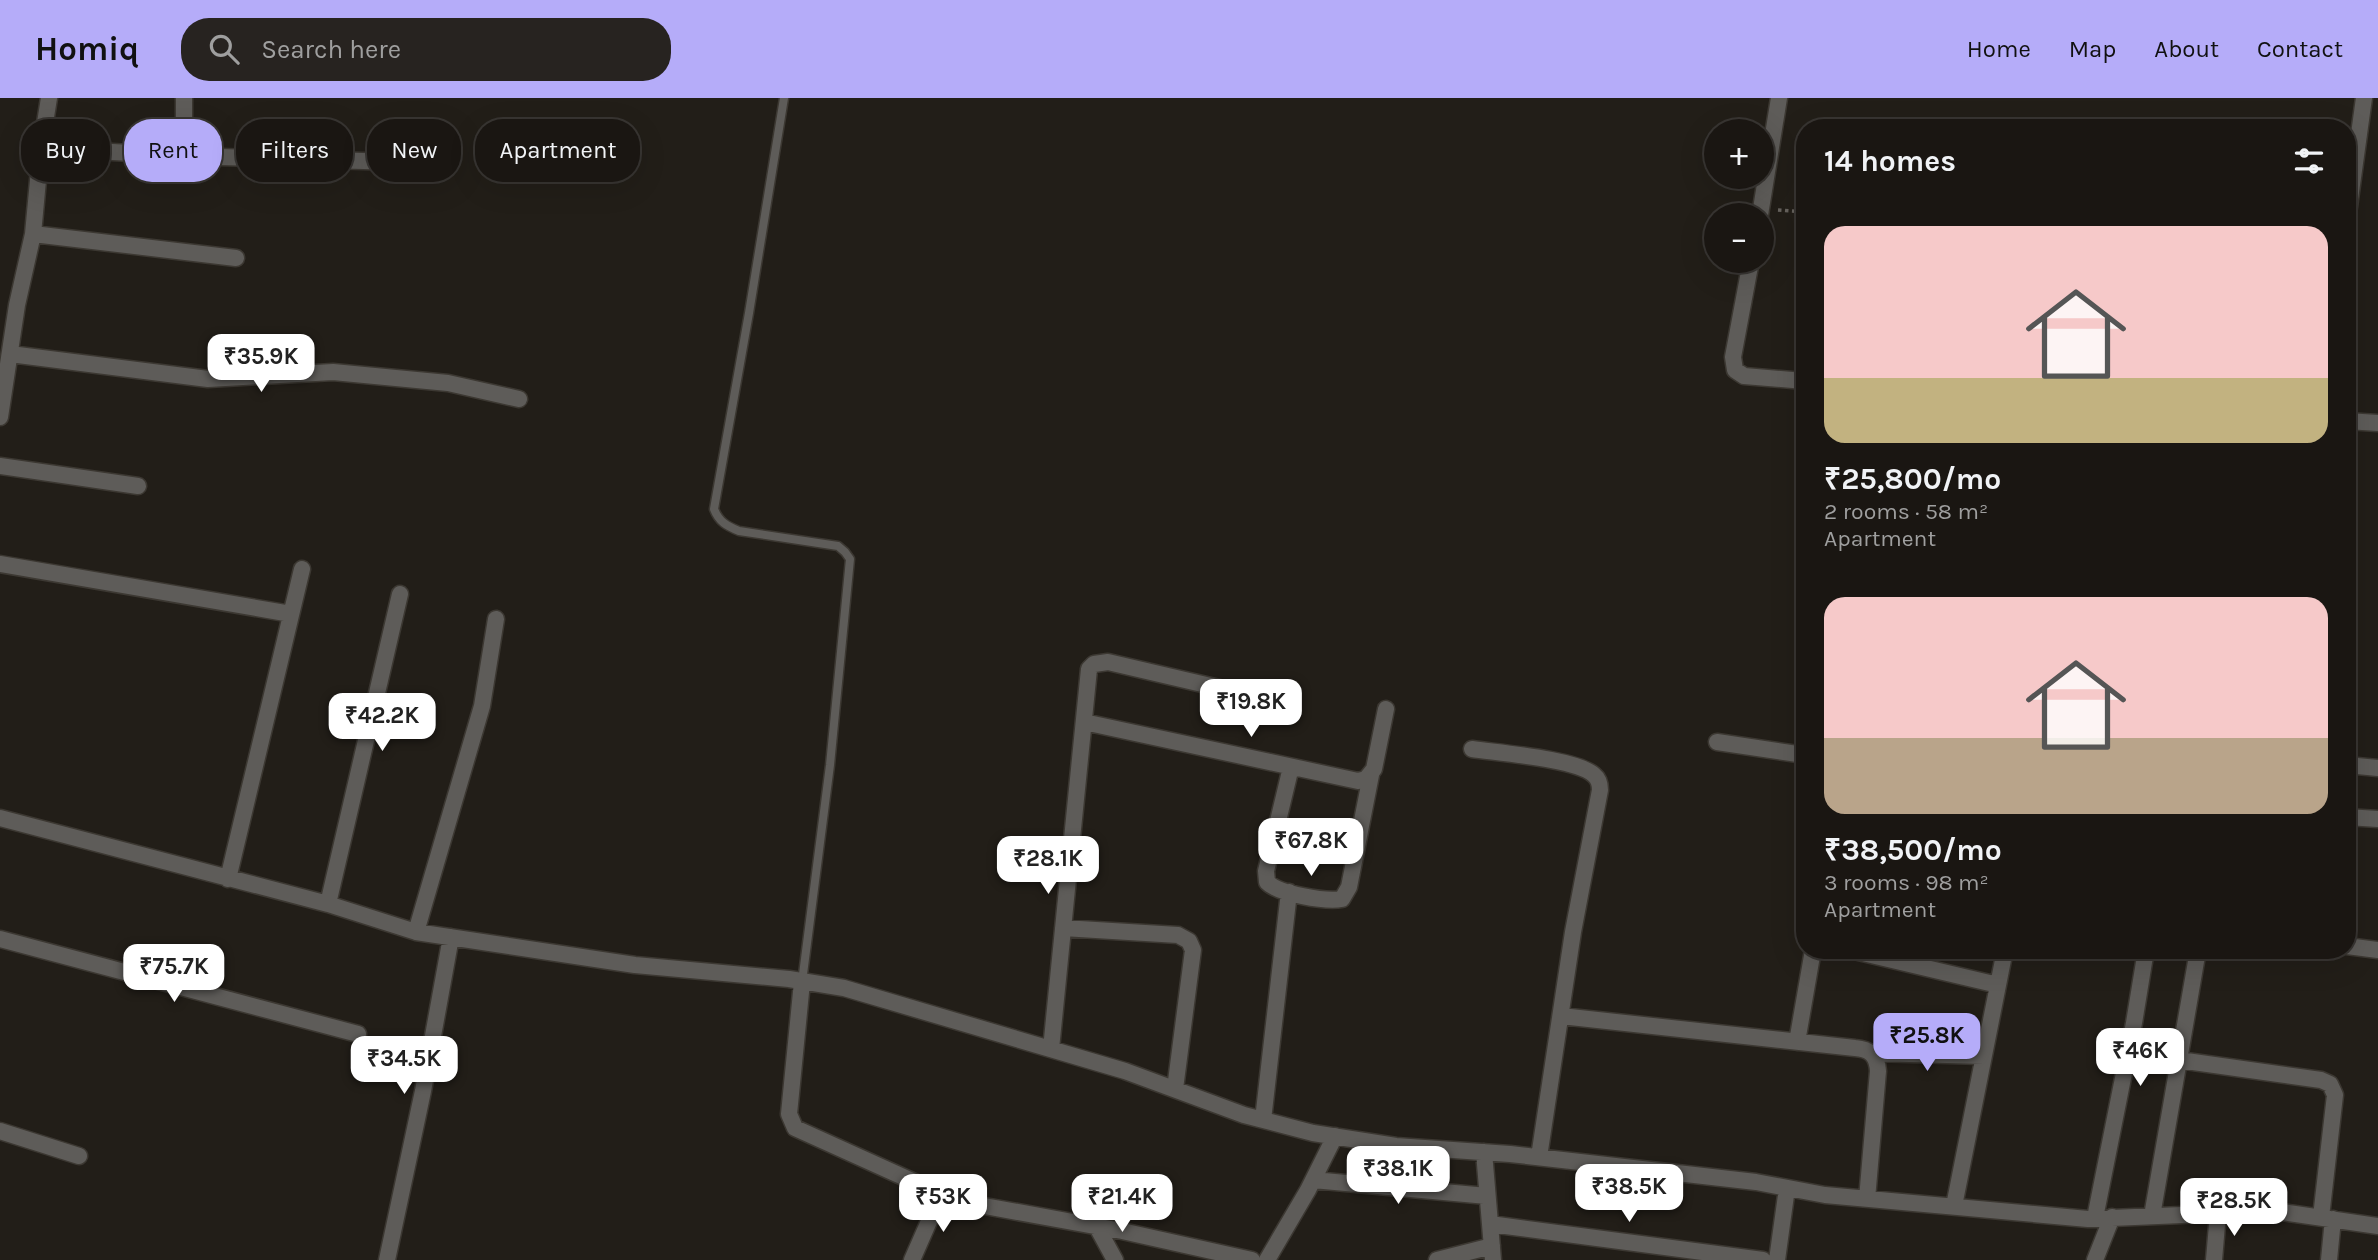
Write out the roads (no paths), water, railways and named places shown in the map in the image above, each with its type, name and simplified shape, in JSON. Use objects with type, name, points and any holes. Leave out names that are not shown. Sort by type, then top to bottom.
[{"type":"street","points":[[46,119],[49,98]]},
{"type":"street","points":[[184,98],[184,119]]},
{"type":"street","points":[[1761,203],[1779,98]]},
{"type":"street","points":[[2356,156],[2364,98]]},
{"type":"street","points":[[222,157],[367,161]]},
{"type":"street","points":[[0,417],[17,305],[33,234],[38,182]]},
{"type":"street","points":[[33,234],[236,258]]},
{"type":"street","points":[[1749,273],[1733,357],[1735,370],[1744,376],[1796,380]]},
{"type":"street","points":[[0,303],[17,305]]},
{"type":"street","points":[[10,354],[208,379],[333,372],[448,383],[519,399]]},
{"type":"street","points":[[2356,422],[2378,423]]},
{"type":"street","points":[[0,466],[138,486]]},
{"type":"street","points":[[0,564],[291,614]]},
{"type":"street","points":[[228,879],[302,569]]},
{"type":"street","points":[[328,904],[400,594]]},
{"type":"street","points":[[416,932],[482,706],[496,618]]},
{"type":"street","points":[[1051,1049],[1089,669],[1101,662],[1108,662],[1262,698]]},
{"type":"street","points":[[1291,766],[1265,876],[1271,887],[1335,900],[1342,899],[1346,893],[1386,709]]},
{"type":"street","points":[[1084,722],[1358,781],[1371,775]]},
{"type":"street","points":[[1717,742],[1796,754]]},
{"type":"street","points":[[1472,749],[1577,766],[1600,781],[1573,932],[1539,1157]]},
{"type":"street","points":[[2356,766],[2378,768]]},
{"type":"street","points":[[0,818],[328,904],[416,932],[635,965],[844,988],[1051,1049],[1264,1120],[1335,1136],[1396,1146],[1539,1157],[1756,1182],[1825,1195],[1867,1199],[2104,1218],[2275,1211],[2378,1226]]},
{"type":"street","points":[[2356,818],[2378,819]]},
{"type":"street","points":[[1264,1120],[1289,892]]},
{"type":"street","points":[[1063,928],[1178,935],[1189,941],[1193,950],[1175,1089]]},
{"type":"street","points":[[387,1260],[423,1091],[451,937]]},
{"type":"street","points":[[0,939],[358,1034]]},
{"type":"street","points":[[2356,947],[2378,950]]},
{"type":"street","points":[[1797,1042],[1811,959]]},
{"type":"street","points":[[1888,959],[1998,985]]},
{"type":"street","points":[[1954,1206],[2003,959]]},
{"type":"street","points":[[2095,1260],[2145,959]]},
{"type":"street","points":[[2152,1216],[2197,959]]},
{"type":"street","points":[[802,982],[789,1114],[795,1128],[941,1194],[979,1205],[1252,1260]]},
{"type":"street","points":[[1561,1016],[1861,1048],[1872,1053],[1984,1056]]},
{"type":"street","points":[[1867,1199],[1878,1071],[1877,1060],[1872,1053]]},
{"type":"street","points":[[2179,1060],[2330,1083],[2334,1095],[2327,1218],[2329,1260]]},
{"type":"street","points":[[0,1131],[79,1156]]},
{"type":"street","points":[[1266,1260],[1313,1180],[1335,1136]]},
{"type":"street","points":[[1437,1260],[1493,1253],[1484,1153]]},
{"type":"street","points":[[1313,1180],[1487,1196]]},
{"type":"street","points":[[1777,1260],[1787,1188]]},
{"type":"street","points":[[912,1260],[941,1194]]},
{"type":"street","points":[[2214,1260],[2218,1213]]},
{"type":"street","points":[[1490,1224],[1763,1260]]},
{"type":"street","points":[[1097,1227],[1115,1260]]},
{"type":"lane","points":[[784,98],[714,509],[717,518],[739,531],[838,546],[850,559],[830,765],[802,982]]}]
